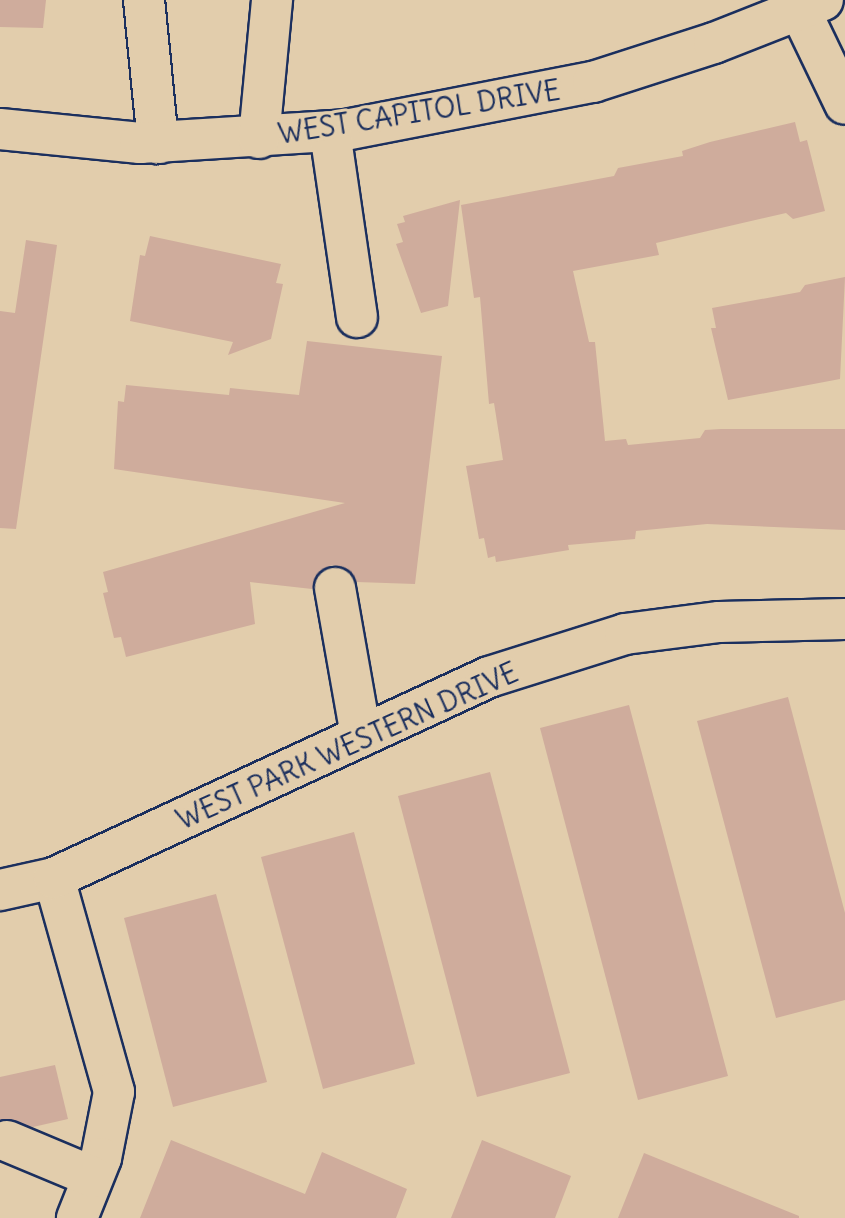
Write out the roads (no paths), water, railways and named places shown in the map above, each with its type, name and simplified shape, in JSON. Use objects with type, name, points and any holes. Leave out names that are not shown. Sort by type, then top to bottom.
[{"type":"street","points":[[259,138],[272,0]]},
{"type":"street","points":[[147,2],[158,143]]},
{"type":"street","points":[[806,3],[845,104]]},
{"type":"street","name":"WEST CAPITOL DRIVE","points":[[0,129],[158,143],[330,132],[593,82],[806,3]]},
{"type":"street","points":[[330,132],[357,317]]},
{"type":"street","points":[[335,588],[361,736]]},
{"type":"street","name":"WEST PARK WESTERN DRIVE","points":[[0,890],[54,878],[489,677],[625,634],[719,622],[845,619]]},
{"type":"street","points":[[54,878],[114,1092],[93,1177],[77,1218]]},
{"type":"street","points":[[7,1141],[93,1177]]}]
